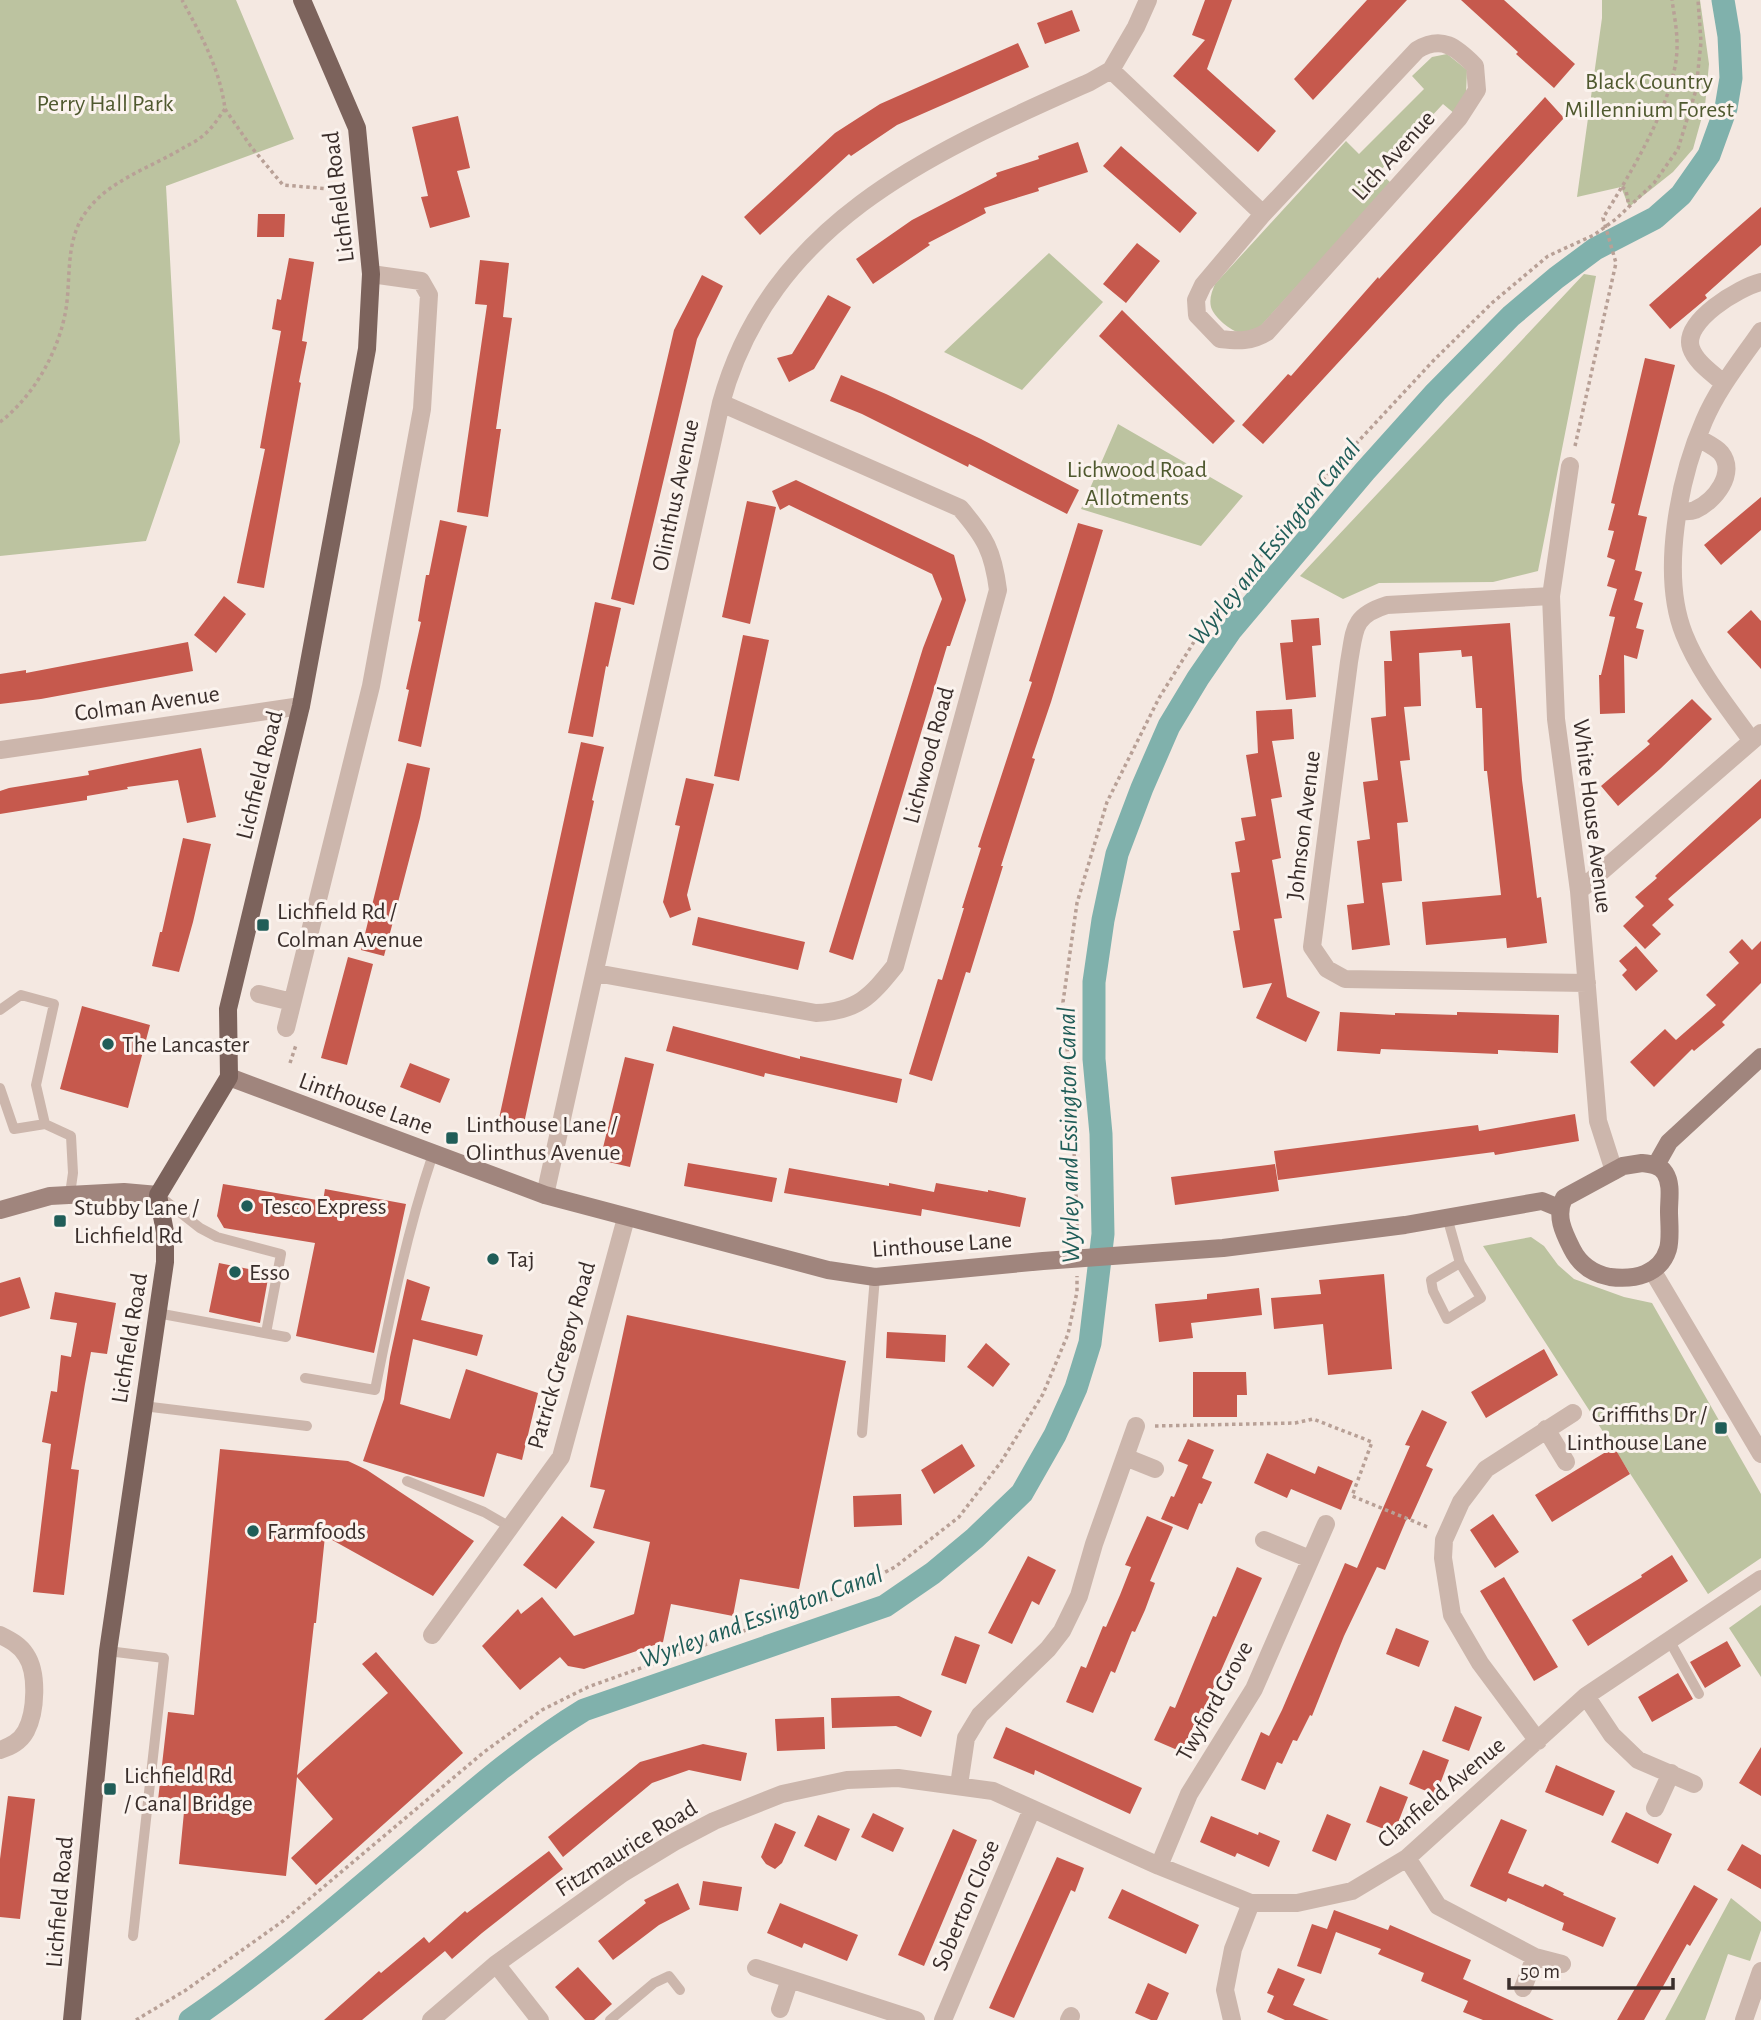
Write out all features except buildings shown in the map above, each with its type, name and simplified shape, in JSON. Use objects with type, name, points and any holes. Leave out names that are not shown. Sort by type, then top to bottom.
[{"type":"main road","name":"Lichfield Road","points":[[229,1077],[228,1009],[301,706],[367,349],[371,274],[357,128],[302,0]]},
{"type":"main road","points":[[159,1195],[229,1077]]},
{"type":"main road","name":"Lichfield Road","points":[[72,2020],[108,1651],[165,1262],[165,1232],[159,1195]]},
{"type":"street","points":[[1148,0],[1111,70],[1263,214]]},
{"type":"street","name":"Lich Avenue","points":[[1443,42],[1465,55],[1475,66],[1477,90],[1459,118],[1267,332],[1256,339],[1220,339],[1197,315],[1196,300],[1203,285],[1263,214],[1417,50],[1430,43],[1443,42]]},
{"type":"street","name":"Olinthus Avenue","points":[[545,1195],[596,974],[720,403],[729,373],[746,336],[786,274],[822,235],[870,195],[942,150],[1111,70]]},
{"type":"street","name":"Lichfield Road","points":[[286,1028],[371,686],[422,409],[429,295],[421,281],[371,274]]},
{"type":"street","points":[[1724,384],[1700,362],[1690,348],[1691,335],[1703,319],[1737,289],[1761,282]]},
{"type":"street","points":[[1579,891],[1757,737],[1700,670],[1682,631],[1675,599],[1672,563],[1689,463],[1704,421],[1724,384],[1761,331]]},
{"type":"street","name":"Lichwood Road","points":[[596,974],[816,1013],[839,1012],[858,1003],[877,988],[895,965],[998,590],[994,562],[982,533],[960,508],[720,403]]},
{"type":"street","points":[[1679,511],[1693,511],[1713,496],[1725,480],[1727,465],[1720,452],[1698,438]]},
{"type":"street","name":"White House Avenue","points":[[1570,466],[1551,596],[1556,719],[1579,891],[1598,1121],[1614,1171]]},
{"type":"street","name":"Johnson Avenue","points":[[1551,596],[1387,605],[1368,611],[1356,624],[1312,947],[1327,970],[1345,979],[1587,983]]},
{"type":"street","name":"Colman Avenue","points":[[0,750],[301,706]]},
{"type":"street","points":[[259,994],[292,1002]]},
{"type":"street","points":[[1656,1165],[1669,1142],[1761,1057]]},
{"type":"street","name":"Linthouse Lane","points":[[229,1077],[545,1195],[828,1270],[876,1277],[1136,1253],[1223,1248],[1405,1226],[1542,1202],[1559,1208]]},
{"type":"street","points":[[1642,1163],[1656,1165],[1665,1172],[1669,1182],[1668,1248],[1652,1270],[1633,1279],[1603,1276],[1587,1269],[1564,1233],[1559,1208],[1564,1199],[1614,1171],[1623,1166],[1642,1163]]},
{"type":"street","points":[[0,1210],[50,1196],[124,1192],[159,1195]]},
{"type":"street","name":"Patrick Gregory Road","points":[[432,1635],[561,1457],[626,1218]]},
{"type":"street","points":[[1652,1270],[1761,1454]]},
{"type":"street","points":[[1538,1741],[1480,1663],[1452,1615],[1443,1558],[1445,1535],[1461,1502],[1486,1469],[1573,1413]]},
{"type":"street","points":[[959,1785],[967,1738],[980,1715],[1048,1649],[1062,1631],[1079,1596],[1094,1544],[1136,1426]]},
{"type":"street","points":[[1546,1429],[1566,1462]]},
{"type":"street","points":[[1125,1457],[1155,1469]]},
{"type":"street","name":"Twyford Grove","points":[[1159,1866],[1189,1794],[1254,1689],[1326,1524]]},
{"type":"street","points":[[1264,1540],[1310,1559]]},
{"type":"street","name":"Clanfield Avenue","points":[[959,1785],[993,1791],[1159,1866],[1251,1903],[1297,1903],[1352,1891],[1406,1858],[1586,1696],[1761,1579]]},
{"type":"street","points":[[0,1635],[14,1642],[27,1656],[33,1673],[33,1699],[26,1731],[15,1744],[0,1750]]},
{"type":"street","points":[[1586,1696],[1612,1735],[1638,1759],[1694,1784]]},
{"type":"street","points":[[1655,1808],[1671,1773]]},
{"type":"street","name":"Fitzmaurice Road","points":[[431,2020],[496,1964],[623,1873],[714,1821],[771,1798],[847,1780],[898,1778],[959,1785]]},
{"type":"street","name":"Soberton Close","points":[[943,2020],[1032,1809]]},
{"type":"street","points":[[1406,1858],[1438,1906],[1535,1957],[1562,1964]]},
{"type":"street","points":[[1232,2020],[1224,1990],[1233,1949],[1251,1903]]},
{"type":"street","points":[[1524,1988],[1535,1957]]},
{"type":"street","points":[[496,1964],[541,2020]]},
{"type":"street","points":[[756,1968],[916,2020]]},
{"type":"street","points":[[1744,2020],[1761,1971]]},
{"type":"street","points":[[780,2009],[790,1979]]},
{"type":"lane","points":[[0,1010],[20,995],[54,1004],[36,1085],[45,1124]]},
{"type":"lane","points":[[0,1088],[14,1129],[45,1124],[71,1136],[70,1195]]},
{"type":"lane","points":[[305,1378],[375,1390],[402,1259],[433,1154]]},
{"type":"lane","points":[[159,1195],[200,1228],[217,1237],[281,1254],[266,1333]]},
{"type":"lane","points":[[1447,1217],[1460,1263],[1481,1298],[1447,1320],[1433,1291],[1431,1280],[1460,1263]]},
{"type":"lane","points":[[862,1433],[876,1277]]},
{"type":"lane","points":[[157,1313],[286,1337]]},
{"type":"lane","points":[[143,1406],[306,1426]]},
{"type":"lane","points":[[407,1481],[484,1512],[510,1527]]},
{"type":"lane","points":[[1669,1640],[1699,1694]]},
{"type":"lane","points":[[108,1651],[164,1658],[134,1936]]},
{"type":"lane","points":[[610,2020],[654,1983],[669,1976],[680,1990]]},
{"type":"path","points":[[182,0],[208,48],[222,87],[225,109],[252,149],[283,185],[351,190]]},
{"type":"path","points":[[1570,466],[1616,263],[1603,218],[1649,137],[1672,82],[1678,46],[1672,0]]},
{"type":"path","points":[[1078,1252],[1073,1105],[1063,1002],[1077,903],[1107,802],[1159,698],[1202,629],[1326,476],[1434,360],[1493,302],[1548,256],[1594,235],[1654,183],[1678,149],[1696,90],[1701,43],[1698,0]]},
{"type":"path","points":[[0,422],[28,394],[46,366],[60,335],[66,310],[71,251],[76,229],[86,212],[101,196],[135,172],[170,156],[205,135],[225,109]]},
{"type":"path","points":[[1622,187],[1626,190],[1629,207]]},
{"type":"path","points":[[136,2020],[186,1990],[283,1921],[484,1752],[542,1710],[589,1687],[835,1598],[895,1567],[959,1517],[1001,1462],[1043,1394],[1068,1334],[1077,1292],[1077,1266]]},
{"type":"path","points":[[1136,1426],[1295,1423],[1313,1419],[1372,1442],[1352,1496],[1445,1535]]},
{"type":"green space","name":"Perry Hall Park","points":[[0,0],[236,0],[294,139],[166,186],[180,442],[146,541],[0,556]]},
{"type":"green space","name":"Black Country Millennium Forest","points":[[1602,0],[1700,0],[1709,64],[1705,106],[1693,149],[1673,172],[1629,207],[1621,187],[1577,197],[1602,18]]},
{"type":"green space","points":[[1447,54],[1467,70],[1466,94],[1455,114],[1443,104],[1379,172],[1391,183],[1258,329],[1241,333],[1223,323],[1211,307],[1215,284],[1346,141],[1359,154],[1424,89],[1412,76],[1432,57]]},
{"type":"green space","points":[[1049,253],[1103,302],[1022,390],[944,352]]},
{"type":"green space","points":[[1584,274],[1596,276],[1538,571],[1493,582],[1379,583],[1343,599],[1300,576]]},
{"type":"green space","name":"Lichwood Road Allotments","points":[[1118,424],[1243,496],[1201,546],[1081,509]]},
{"type":"green space","points":[[1531,1237],[1544,1246],[1558,1265],[1574,1279],[1624,1297],[1652,1303],[1761,1494],[1761,1558],[1708,1594],[1483,1246]]},
{"type":"green space","points":[[1761,1605],[1761,1677],[1729,1628]]},
{"type":"green space","points":[[1731,1898],[1761,1922],[1761,1930],[1750,1961],[1728,1954],[1705,2020],[1665,2020]]},
{"type":"waterway","name":"Wyrley and Essington Canal","points":[[190,2020],[307,1932],[499,1770],[584,1710],[885,1606],[933,1573],[1022,1493],[1055,1435],[1076,1388],[1090,1343],[1103,1234],[1101,1134],[1094,1059],[1094,982],[1103,920],[1117,854],[1169,726],[1231,630],[1365,471],[1436,392],[1511,316],[1556,278],[1595,249],[1655,218],[1681,195],[1709,155],[1726,108],[1731,78],[1729,36],[1723,0]]},
{"type":"place","name":"Lichfield Rd / Colman Avenue","points":[[263,925]]},
{"type":"place","name":"The Lancaster","points":[[108,1044]]},
{"type":"place","name":"Linthouse Lane / Olinthus Avenue","points":[[452,1138]]},
{"type":"place","name":"Tesco Express","points":[[247,1206]]},
{"type":"place","name":"Stubby Lane / Lichfield Rd","points":[[60,1221]]},
{"type":"place","name":"Taj","points":[[493,1259]]},
{"type":"place","name":"Esso","points":[[235,1272]]},
{"type":"place","name":"Griffiths Dr / Linthouse Lane","points":[[1721,1428]]},
{"type":"place","name":"Farmfoods","points":[[253,1531]]},
{"type":"place","name":"Lichfield Rd / Canal Bridge","points":[[110,1789]]}]
